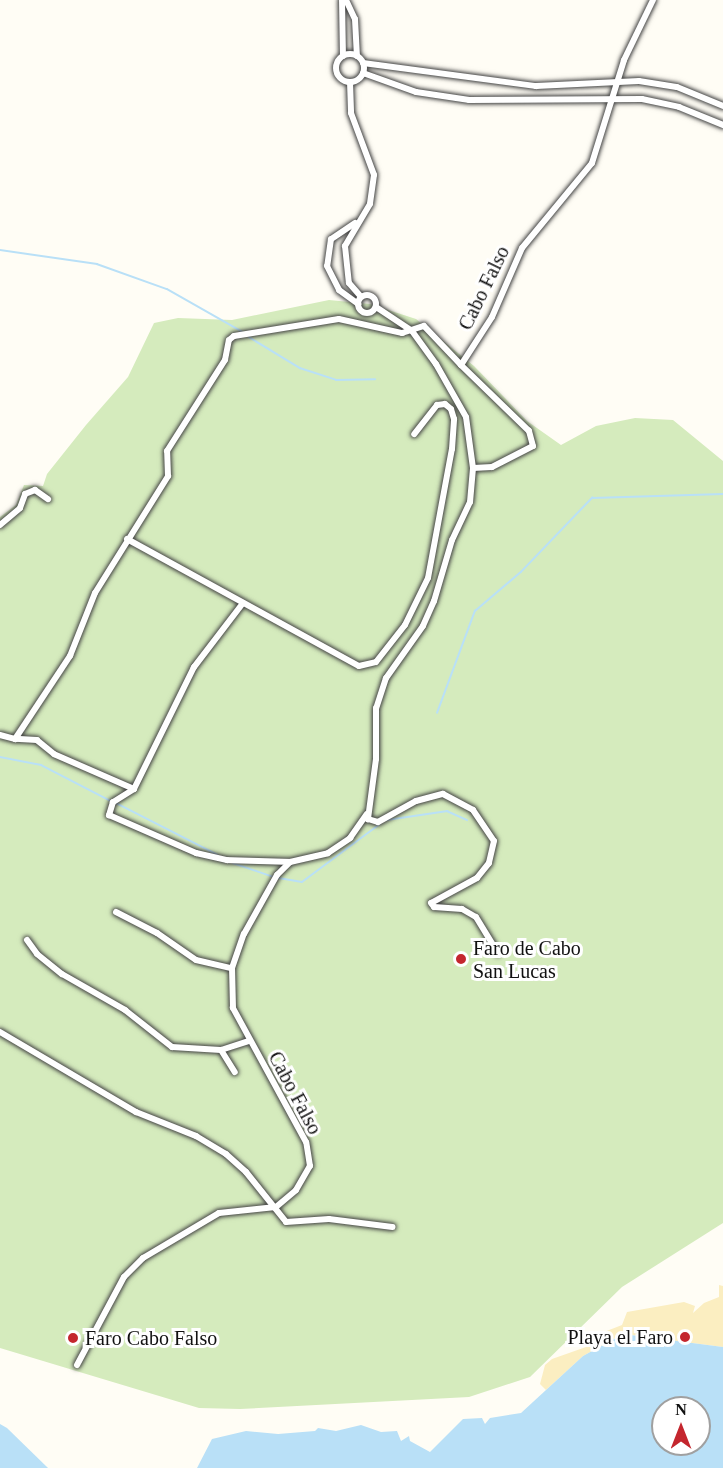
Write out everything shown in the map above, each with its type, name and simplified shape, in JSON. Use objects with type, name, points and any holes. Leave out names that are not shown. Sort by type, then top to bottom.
[{"type":"street","points":[[344,0],[346,40],[343,56],[336,70],[342,80],[350,82],[363,73]]},
{"type":"street","points":[[344,0],[354,19],[357,57],[363,63],[536,86],[617,80],[676,87],[723,106]]},
{"type":"street","name":"Cabo Falso","points":[[461,365],[496,310],[522,248],[592,163],[617,80],[653,0]]},
{"type":"street","points":[[343,56],[357,57]]},
{"type":"street","points":[[363,63],[363,73]]},
{"type":"street","points":[[363,73],[416,92],[450,98],[542,101],[613,97],[679,107],[723,125]]},
{"type":"street","points":[[350,82],[351,113],[373,168],[374,184],[370,204],[356,222],[345,246],[344,263],[350,283],[361,297]]},
{"type":"street","points":[[356,222],[341,230],[327,248],[327,266],[339,290],[367,314],[376,307]]},
{"type":"street","points":[[341,230],[351,235]]},
{"type":"street","points":[[339,290],[350,283]]},
{"type":"street","points":[[243,603],[194,667],[134,789],[113,802],[109,815],[196,853],[227,860],[290,862],[328,853],[350,838],[367,814],[376,759],[376,708],[386,678],[423,626],[434,601],[452,540],[470,502],[473,468],[466,417],[412,331],[376,307],[372,296],[361,297]]},
{"type":"street","points":[[358,304],[361,297]]},
{"type":"street","points":[[15,739],[70,656],[95,593],[168,476],[167,451],[225,360],[234,336],[339,319],[391,332],[412,331],[424,326],[533,439],[533,446],[513,459],[492,467],[473,468]]},
{"type":"street","points":[[127,539],[359,666],[376,662],[405,625],[428,578],[452,449],[454,418],[451,409],[445,404],[437,405],[414,434]]},
{"type":"street","points":[[0,525],[20,508],[25,494],[35,490],[48,499]]},
{"type":"street","points":[[0,735],[15,739],[37,740],[54,754],[134,789]]},
{"type":"street","points":[[367,814],[369,820],[378,822],[416,801],[443,794],[478,815],[494,841],[489,863],[482,874],[431,903],[434,908],[462,909],[476,917],[498,953]]},
{"type":"street","points":[[269,862],[277,875]]},
{"type":"street","name":"Cabo Falso","points":[[276,1207],[296,1190],[310,1166],[306,1142],[248,1041],[233,1008],[232,968],[244,934],[277,875],[290,862]]},
{"type":"street","points":[[116,912],[157,933],[196,960],[232,968]]},
{"type":"street","points":[[27,940],[37,954],[62,974],[126,1010],[172,1047],[221,1050],[248,1041]]},
{"type":"street","points":[[0,1032],[105,1095],[196,1136],[226,1154],[276,1207],[286,1222],[329,1219],[392,1227]]},
{"type":"street","points":[[221,1050],[235,1072]]},
{"type":"street","points":[[77,1365],[124,1276],[143,1258],[219,1213],[276,1207]]},
{"type":"green space","points":[[329,300],[370,304],[416,319],[474,366],[527,421],[561,445],[596,426],[635,418],[673,420],[723,461],[723,1223],[622,1287],[530,1377],[469,1397],[240,1409],[199,1408],[0,1348],[0,517],[16,505],[24,485],[43,486],[47,474],[128,377],[154,323],[178,318],[232,320]]},
{"type":"sand","name":"Playa el Faro","points":[[719,1285],[723,1286],[723,1347],[623,1334],[583,1356],[546,1390],[540,1384],[545,1365],[552,1359],[586,1347],[583,1342],[586,1339],[622,1325],[627,1312],[684,1302],[695,1306],[693,1313],[704,1303],[719,1297]]},
{"type":"water","points":[[623,1334],[723,1347],[723,1468],[197,1468],[212,1439],[246,1431],[278,1434],[315,1431],[318,1428],[336,1431],[361,1425],[381,1432],[397,1431],[401,1441],[409,1436],[410,1441],[430,1452],[463,1419],[482,1418],[485,1424],[490,1418],[521,1413],[583,1356]]},
{"type":"water","points":[[0,1424],[7,1428],[48,1468],[0,1468]]},
{"type":"waterway","points":[[0,250],[97,264],[167,289],[243,332]]},
{"type":"waterway","points":[[249,337],[300,368],[336,380],[375,379]]},
{"type":"waterway","points":[[437,713],[475,611],[521,572],[592,498],[723,494]]},
{"type":"waterway","points":[[0,757],[41,765],[111,801]]},
{"type":"waterway","points":[[116,803],[218,855]]},
{"type":"waterway","points":[[387,820],[447,811],[467,820]]},
{"type":"waterway","points":[[279,878],[302,882],[380,824]]},
{"type":"waterway","points":[[233,863],[274,877]]},
{"type":"place","name":"Faro de Cabo San Lucas","points":[[461,959]]},
{"type":"place","name":"Playa el Faro","points":[[685,1337]]},
{"type":"place","name":"Faro Cabo Falso","points":[[73,1338]]}]
